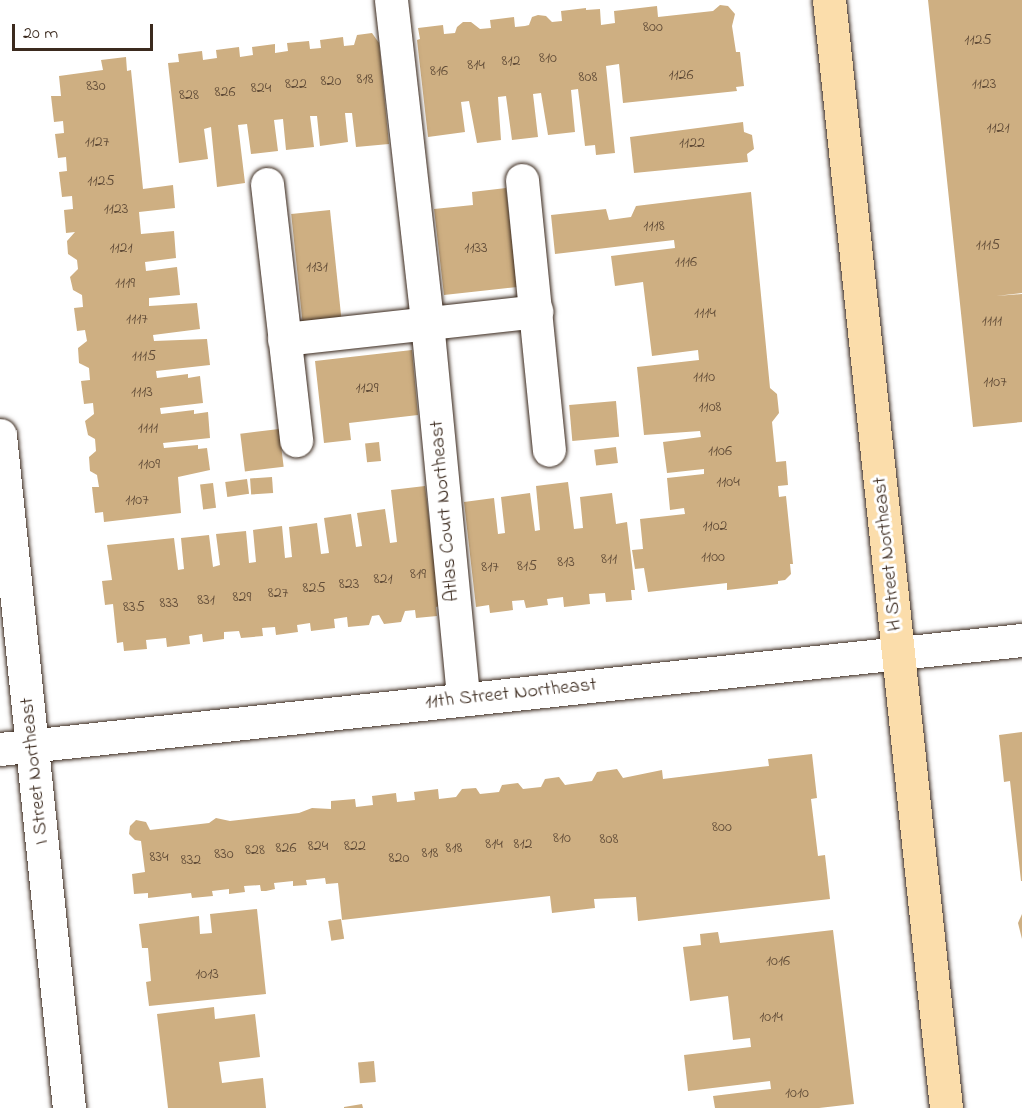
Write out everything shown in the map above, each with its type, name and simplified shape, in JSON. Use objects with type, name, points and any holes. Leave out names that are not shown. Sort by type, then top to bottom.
[{"type":"main road","name":"H Street Northeast","points":[[829,0],[946,1108]]},
{"type":"street","name":"Atlas Court Northeast","points":[[391,0],[427,322],[463,699]]},
{"type":"street","points":[[522,180],[549,450]]},
{"type":"street","points":[[267,184],[296,440]]},
{"type":"street","points":[[284,339],[536,310]]},
{"type":"street","name":"I Street Northeast","points":[[0,435],[3,495],[32,745],[69,1108]]},
{"type":"street","name":"11th Street Northeast","points":[[0,749],[1022,640]]},
{"type":"building","points":[[928,0],[1022,0],[1022,293],[996,296],[1022,294],[1022,422],[973,427]]},
{"type":"building","points":[[720,5],[728,6],[735,14],[732,26],[736,52],[740,52],[744,86],[736,87],[737,91],[623,103],[619,64],[606,66],[615,153],[596,155],[595,145],[585,146],[578,89],[571,90],[575,132],[548,135],[541,93],[533,94],[538,137],[512,140],[506,96],[498,97],[501,140],[477,143],[469,101],[461,102],[465,132],[428,137],[417,40],[420,39],[418,28],[443,25],[444,34],[455,33],[457,27],[463,22],[471,22],[480,29],[491,28],[490,20],[514,17],[515,27],[525,26],[529,25],[532,17],[538,15],[546,16],[552,22],[562,21],[561,11],[586,8],[586,10],[600,9],[601,25],[615,23],[614,11],[657,6],[658,17],[713,11]]},
{"type":"building","points":[[372,33],[379,43],[389,144],[356,147],[352,113],[345,113],[348,142],[320,146],[317,116],[310,116],[314,147],[286,150],[283,119],[274,120],[278,151],[251,154],[247,124],[238,125],[245,183],[217,187],[211,127],[204,129],[208,159],[179,163],[168,63],[179,62],[178,54],[202,51],[203,60],[217,58],[216,50],[239,47],[240,57],[253,55],[252,47],[275,44],[275,53],[288,51],[287,43],[309,41],[310,49],[321,48],[320,40],[343,37],[344,46],[354,45],[357,35]]},
{"type":"building","points":[[126,57],[127,71],[131,70],[143,189],[173,185],[175,208],[139,212],[141,234],[174,231],[176,258],[145,262],[146,271],[177,267],[180,295],[149,298],[149,306],[197,303],[200,329],[153,335],[154,341],[207,339],[210,365],[156,371],[157,378],[188,374],[188,378],[200,376],[203,403],[160,408],[161,414],[194,410],[194,414],[208,412],[210,438],[163,443],[164,448],[198,445],[198,449],[207,448],[210,470],[178,477],[181,513],[104,522],[103,512],[95,513],[92,487],[99,487],[97,475],[90,471],[89,457],[96,451],[95,439],[88,435],[85,421],[94,414],[93,403],[84,404],[81,381],[90,380],[89,368],[79,363],[78,348],[87,341],[85,330],[77,331],[74,308],[83,307],[82,295],[73,290],[70,277],[78,269],[77,260],[68,254],[67,241],[75,232],[66,233],[64,210],[73,209],[72,196],[62,197],[59,172],[67,171],[66,157],[58,158],[55,134],[64,133],[63,121],[54,122],[51,96],[61,96],[59,76],[103,70],[101,60]]},
{"type":"building","points":[[743,122],[744,132],[752,135],[754,149],[747,154],[748,162],[634,173],[630,137]]},
{"type":"building","points":[[506,188],[517,287],[444,295],[434,209],[473,205],[472,192]]},
{"type":"building","points":[[751,192],[770,388],[777,394],[779,413],[772,422],[776,462],[786,461],[788,485],[778,486],[779,497],[786,496],[793,564],[790,564],[791,574],[785,580],[778,581],[778,584],[727,590],[727,583],[648,592],[644,568],[635,569],[632,550],[643,549],[640,519],[685,514],[684,508],[670,510],[667,478],[704,474],[704,469],[667,473],[663,442],[701,437],[700,431],[644,435],[637,367],[699,360],[698,350],[652,356],[643,282],[615,286],[611,256],[675,248],[674,240],[555,254],[551,215],[606,209],[609,220],[631,217],[636,206]]},
{"type":"building","points":[[330,210],[341,319],[303,323],[291,214]]},
{"type":"building","points":[[412,350],[418,415],[349,423],[351,440],[324,443],[315,361]]},
{"type":"building","points":[[616,401],[619,437],[572,441],[569,405]]},
{"type":"building","points":[[279,429],[284,467],[245,471],[240,434]]},
{"type":"building","points":[[379,442],[381,461],[367,462],[365,443]]},
{"type":"building","points":[[616,447],[618,463],[596,466],[594,450]]},
{"type":"building","points":[[272,477],[273,493],[251,494],[250,479]]},
{"type":"building","points":[[247,479],[249,494],[227,497],[225,482]]},
{"type":"building","points":[[568,482],[574,529],[583,528],[580,497],[612,493],[616,524],[627,522],[635,590],[631,590],[632,600],[606,602],[605,593],[589,594],[590,604],[564,607],[563,597],[547,599],[548,605],[526,608],[524,600],[512,601],[513,610],[490,613],[489,605],[476,607],[464,502],[494,498],[498,534],[505,533],[501,497],[530,493],[535,531],[540,530],[536,486]]},
{"type":"building","points":[[213,483],[216,508],[203,509],[200,485]]},
{"type":"building","points":[[425,486],[440,606],[436,607],[437,616],[416,618],[415,610],[405,611],[401,622],[384,624],[379,615],[372,616],[369,625],[348,627],[347,617],[334,619],[335,628],[311,631],[310,623],[297,625],[298,632],[276,635],[275,627],[262,628],[263,636],[241,638],[239,631],[224,632],[224,639],[203,642],[202,634],[189,636],[190,644],[167,647],[166,638],[146,640],[147,649],[124,651],[123,642],[117,643],[113,604],[105,605],[102,581],[112,580],[107,545],[174,538],[178,570],[184,569],[181,538],[209,535],[213,567],[220,565],[216,534],[246,531],[249,563],[256,562],[253,530],[282,526],[285,558],[292,557],[289,527],[317,523],[321,554],[329,553],[324,518],[351,514],[356,547],[362,546],[357,513],[385,509],[390,543],[397,542],[391,490]]},
{"type":"building","points":[[1022,732],[1021,881],[1010,781],[1004,782],[999,735]]},
{"type":"building","points":[[812,754],[817,798],[811,799],[818,856],[825,855],[830,899],[638,921],[636,897],[594,899],[595,908],[552,913],[550,896],[342,920],[338,883],[326,884],[325,878],[306,880],[307,885],[293,886],[293,881],[274,883],[275,889],[266,891],[261,891],[260,885],[244,886],[245,892],[229,894],[229,889],[212,891],[213,896],[192,898],[191,893],[148,898],[148,893],[134,894],[132,874],[145,872],[141,841],[135,840],[129,834],[130,826],[136,820],[146,822],[150,830],[209,823],[216,818],[230,821],[299,813],[312,808],[331,809],[331,801],[355,799],[356,807],[373,805],[372,796],[396,793],[397,802],[415,800],[414,792],[438,789],[439,799],[456,797],[462,789],[476,788],[480,794],[499,792],[502,785],[518,783],[523,789],[541,787],[545,779],[559,777],[565,785],[592,781],[597,772],[617,769],[623,778],[662,770],[663,779],[769,766],[768,759]]},
{"type":"building","points":[[257,909],[266,994],[149,1006],[146,982],[151,981],[148,948],[142,948],[139,924],[199,916],[200,934],[212,933],[210,914]]},
{"type":"building","points":[[1022,914],[1022,939],[1018,923]]},
{"type":"building","points":[[341,919],[344,939],[331,941],[328,921]]},
{"type":"building","points":[[833,930],[854,1104],[819,1108],[715,1108],[713,1096],[771,1089],[770,1081],[688,1091],[684,1055],[751,1047],[750,1038],[733,1040],[728,996],[690,1001],[683,947],[701,945],[700,934],[718,932],[720,943]]},
{"type":"building","points":[[214,1007],[215,1019],[255,1014],[260,1057],[219,1062],[222,1083],[263,1078],[266,1108],[168,1108],[157,1014]]},
{"type":"building","points":[[374,1061],[376,1082],[360,1083],[358,1062]]},
{"type":"building","points":[[362,1104],[363,1108],[344,1108],[344,1107]]}]
